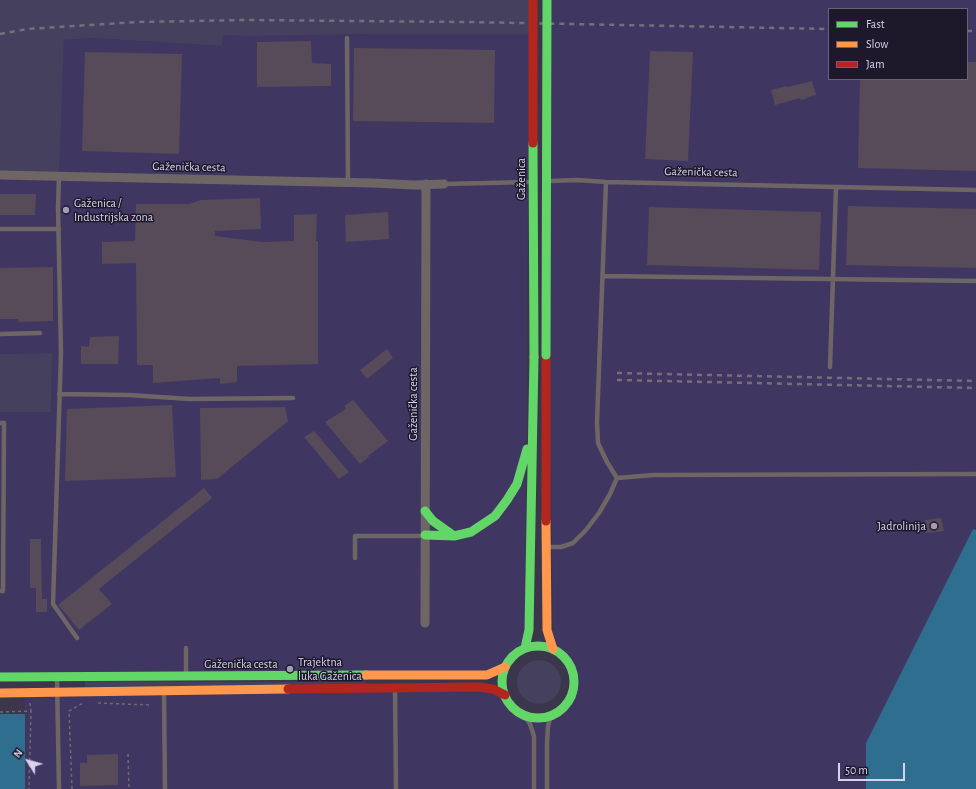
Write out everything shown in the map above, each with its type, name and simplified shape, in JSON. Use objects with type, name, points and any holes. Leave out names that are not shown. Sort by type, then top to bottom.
[{"type":"main road","name":"Gaženica","points":[[525,648],[530,630],[534,357],[533,0]]},
{"type":"main road","name":"Gaženica","points":[[546,0],[546,547],[547,630],[552,649]]},
{"type":"main road","points":[[425,536],[454,536],[471,532],[495,516],[517,484],[533,432]]},
{"type":"main road","points":[[425,511],[433,521],[454,536]]},
{"type":"main road","points":[[544,646],[552,649],[564,657],[568,662],[574,682],[573,689],[563,708],[551,715],[537,717],[523,714],[512,706],[505,694],[502,686],[505,667],[510,659],[525,648],[544,646]]},
{"type":"main road","name":"Gaženička cesta","points":[[0,677],[486,675],[505,667]]},
{"type":"main road","points":[[0,693],[479,687],[505,694]]},
{"type":"street","name":"Gaženička cesta","points":[[0,175],[348,182],[414,185],[444,184]]},
{"type":"street","name":"Gaženička cesta","points":[[425,623],[426,184]]},
{"type":"lane","points":[[347,38],[348,182]]},
{"type":"lane","points":[[59,176],[62,353],[53,604],[77,638]]},
{"type":"lane","name":"Gaženička cesta","points":[[444,184],[577,180],[606,182],[976,190]]},
{"type":"lane","points":[[606,182],[597,422],[598,443],[617,478]]},
{"type":"lane","points":[[830,367],[836,187]]},
{"type":"lane","points":[[0,229],[59,229]]},
{"type":"lane","points":[[603,276],[976,281]]},
{"type":"lane","points":[[0,334],[40,333]]},
{"type":"lane","points":[[60,394],[190,398],[293,398]]},
{"type":"lane","points":[[0,423],[4,423],[2,591],[0,591]]},
{"type":"lane","points":[[617,478],[654,475],[976,474]]},
{"type":"lane","points":[[546,547],[561,547],[573,543],[586,530],[599,513],[617,478]]},
{"type":"lane","points":[[355,558],[355,536],[425,536]]},
{"type":"lane","points":[[186,648],[186,676]]},
{"type":"lane","points":[[57,677],[59,789]]},
{"type":"lane","points":[[395,688],[396,789]]},
{"type":"lane","points":[[164,692],[165,789]]},
{"type":"lane","points":[[523,714],[530,724],[534,736],[534,789]]},
{"type":"lane","points":[[547,789],[546,744],[551,715]]},
{"type":"path","points":[[29,701],[31,711],[30,789]]},
{"type":"path","points":[[72,789],[69,711],[83,703]]},
{"type":"path","points":[[98,703],[150,705]]},
{"type":"path","points":[[0,712],[31,711]]},
{"type":"path","points":[[128,754],[128,789]]},
{"type":"shaded area","points":[[0,0],[530,0],[529,34],[223,35],[222,46],[92,38],[64,40],[59,176],[0,175]]},
{"type":"shaded area","points":[[547,0],[976,0],[976,530],[973,529],[866,743],[866,789],[25,789],[25,693],[479,687],[505,695],[517,711],[537,717],[551,715],[557,712],[567,702],[573,689],[573,675],[568,662],[553,649]]},
{"type":"shaded area","points":[[529,34],[525,648],[505,667],[486,675],[0,673],[0,412],[51,412],[52,353],[0,354],[0,175],[59,176],[64,40],[92,38],[222,46],[223,35]]},
{"type":"shaded area","points":[[52,353],[51,412],[0,412],[0,354]]},
{"type":"shaded area","points":[[543,660],[548,661],[555,666],[560,673],[560,691],[555,698],[548,703],[535,704],[530,703],[523,698],[518,691],[517,678],[518,673],[523,666],[530,661]]},
{"type":"shaded area","points":[[85,681],[366,682],[366,685],[85,687]]},
{"type":"water","points":[[973,529],[976,530],[976,789],[866,789],[866,743]]},
{"type":"water","points":[[0,714],[25,714],[25,789],[0,789]]},
{"type":"building","points":[[311,41],[312,63],[331,64],[331,86],[257,87],[257,42]]},
{"type":"building","points":[[354,48],[495,50],[494,123],[353,121]]},
{"type":"building","points":[[650,51],[693,52],[688,161],[645,159]]},
{"type":"building","points":[[85,52],[182,54],[179,154],[82,151]]},
{"type":"building","points":[[968,62],[976,62],[976,171],[858,168],[860,80],[968,80]]},
{"type":"building","points":[[812,81],[816,95],[801,100],[800,98],[775,105],[771,90]]},
{"type":"building","points":[[0,194],[36,194],[35,215],[0,215]]},
{"type":"building","points":[[260,198],[261,229],[215,231],[215,236],[262,242],[294,241],[294,215],[317,214],[318,364],[237,366],[237,382],[220,384],[220,378],[153,383],[153,365],[137,365],[136,263],[102,264],[102,242],[135,241],[136,204],[189,204],[201,200]]},
{"type":"building","points":[[848,206],[976,209],[976,268],[846,265]]},
{"type":"building","points":[[649,207],[821,212],[819,270],[647,265]]},
{"type":"building","points":[[388,212],[389,239],[346,242],[345,215]]},
{"type":"building","points":[[53,267],[53,321],[19,322],[18,319],[0,319],[0,268]]},
{"type":"building","points":[[119,336],[118,364],[81,364],[81,346],[89,347],[90,337]]},
{"type":"building","points":[[387,349],[393,358],[367,379],[360,370]]},
{"type":"building","points":[[353,400],[388,441],[360,464],[325,422],[346,409],[344,406]]},
{"type":"building","points":[[172,405],[176,477],[65,481],[67,409]]},
{"type":"building","points":[[285,407],[288,421],[217,479],[201,480],[200,408]]},
{"type":"building","points":[[314,431],[349,472],[339,479],[304,437]]},
{"type":"building","points":[[204,488],[212,498],[99,589],[112,604],[79,630],[58,605]]},
{"type":"building","name":"Jadrolinija","points":[[941,518],[944,531],[926,533],[925,520]]},
{"type":"building","points":[[30,539],[41,539],[42,599],[47,599],[47,612],[36,612],[36,588],[30,588]]},
{"type":"building","points":[[118,754],[118,785],[80,786],[80,763],[87,763],[87,755]]},
{"type":"railway","points":[[0,34],[27,29],[137,22],[246,20],[468,22],[828,29]]},
{"type":"railway","points":[[968,31],[976,31]]},
{"type":"railway","points":[[617,373],[976,381]]},
{"type":"railway","points":[[617,380],[976,388]]},
{"type":"traffic: fast","points":[[546,355],[547,0]]},
{"type":"traffic: fast","points":[[533,143],[534,357]]},
{"type":"traffic: fast","points":[[525,648],[529,630],[534,357]]},
{"type":"traffic: fast","points":[[425,535],[454,536],[471,532],[495,516],[517,484],[527,449]]},
{"type":"traffic: fast","points":[[425,511],[433,521],[454,536]]},
{"type":"traffic: fast","points":[[538,646],[558,652],[568,662],[574,682],[568,702],[558,712],[538,718],[518,712],[508,702],[502,682],[508,662],[518,652],[538,646]]},
{"type":"traffic: fast","points":[[0,677],[366,675]]},
{"type":"traffic: slow","points":[[546,521],[547,630],[553,649]]},
{"type":"traffic: slow","points":[[366,675],[487,675],[505,667]]},
{"type":"traffic: slow","points":[[0,693],[288,689]]},
{"type":"traffic: jam","points":[[533,0],[533,143]]},
{"type":"traffic: jam","points":[[546,355],[546,521]]},
{"type":"traffic: jam","points":[[288,689],[479,687],[493,689],[505,695]]},
{"type":"place","name":"Gaženica / Industrijska zona","points":[[66,210]]},
{"type":"place","name":"Jadrolinija","points":[[934,526]]},
{"type":"place","name":"Trajektna luka Gaženica","points":[[290,669]]}]
